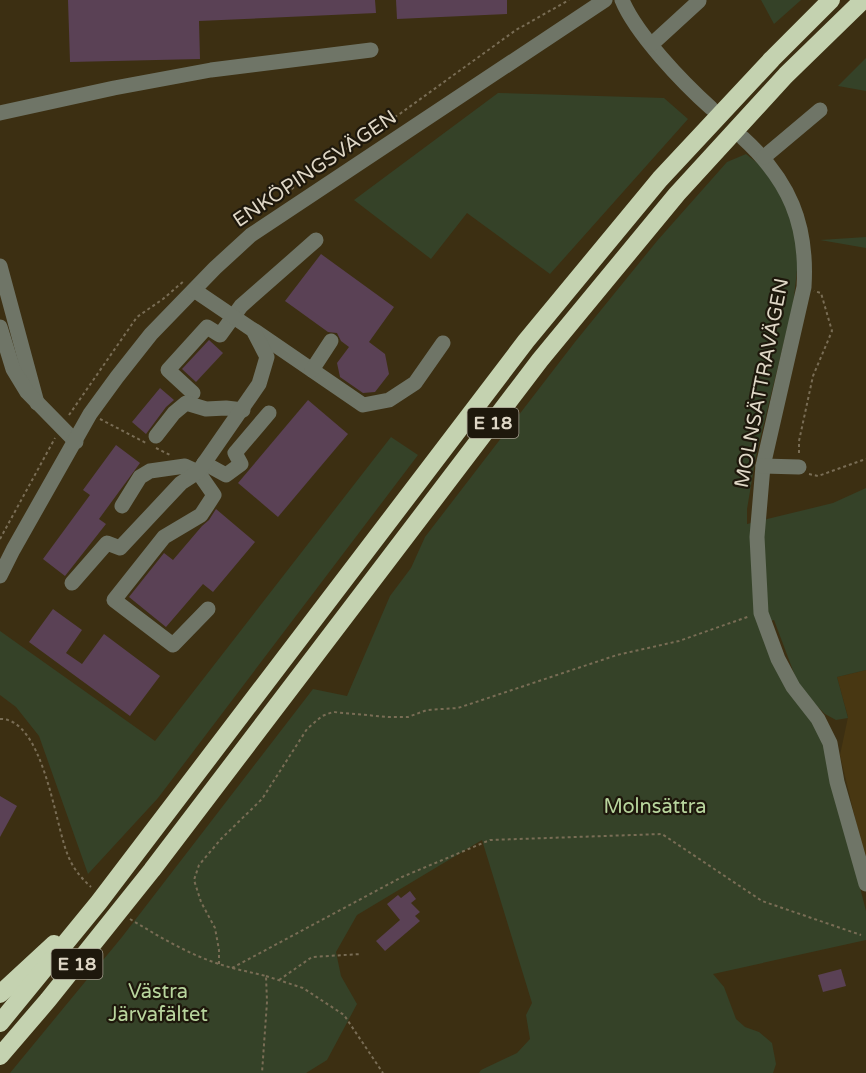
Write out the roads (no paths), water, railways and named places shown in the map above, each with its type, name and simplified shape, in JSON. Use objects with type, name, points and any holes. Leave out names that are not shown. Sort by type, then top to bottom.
[{"type":"highway","name":"E 18","points":[[0,1023],[95,894],[526,341],[660,179],[772,59],[831,0]]},
{"type":"highway","name":"E 18","points":[[0,1056],[152,870],[540,360],[677,194],[786,75],[863,0]]},
{"type":"highway","points":[[0,994],[95,894]]},
{"type":"street","name":"ENKÖPINGSVÄGEN","points":[[0,576],[90,414],[117,376],[151,334],[251,235],[605,0]]},
{"type":"street","points":[[622,0],[639,30],[665,61],[711,108]]},
{"type":"street","points":[[652,44],[699,1]]},
{"type":"street","points":[[0,113],[211,70],[371,50]]},
{"type":"street","points":[[764,157],[820,110]]},
{"type":"street","name":"MOLNSÄTTRAVÄGEN","points":[[743,138],[764,157],[788,191],[799,223],[805,261],[804,287],[763,466],[757,537],[761,612],[778,659],[793,687],[818,718],[830,743],[837,782],[866,884]]},
{"type":"street","points":[[193,393],[168,370],[207,327],[220,335],[241,306],[316,240]]},
{"type":"street","points":[[0,266],[38,403]]},
{"type":"street","points":[[194,290],[363,405],[389,400],[415,383],[443,343]]},
{"type":"street","points":[[0,327],[13,369],[27,392],[76,442]]},
{"type":"street","points":[[72,583],[107,543],[120,548],[181,483],[201,468],[243,410],[259,384],[267,357],[253,330]]},
{"type":"street","points":[[312,370],[331,341]]},
{"type":"street","points":[[156,436],[174,412],[186,403],[206,409],[243,410]]},
{"type":"street","points":[[122,506],[140,477],[150,471],[185,466],[226,475],[240,464],[235,453],[269,413]]},
{"type":"street","points":[[763,466],[799,467]]},
{"type":"street","points":[[201,468],[214,495],[201,515],[164,537],[114,600],[173,645],[208,609]]},
{"type":"park label","name":"Molnsättra","points":[[655,807]]},
{"type":"park label","name":"Västra Järvafältet","points":[[158,1004]]}]
